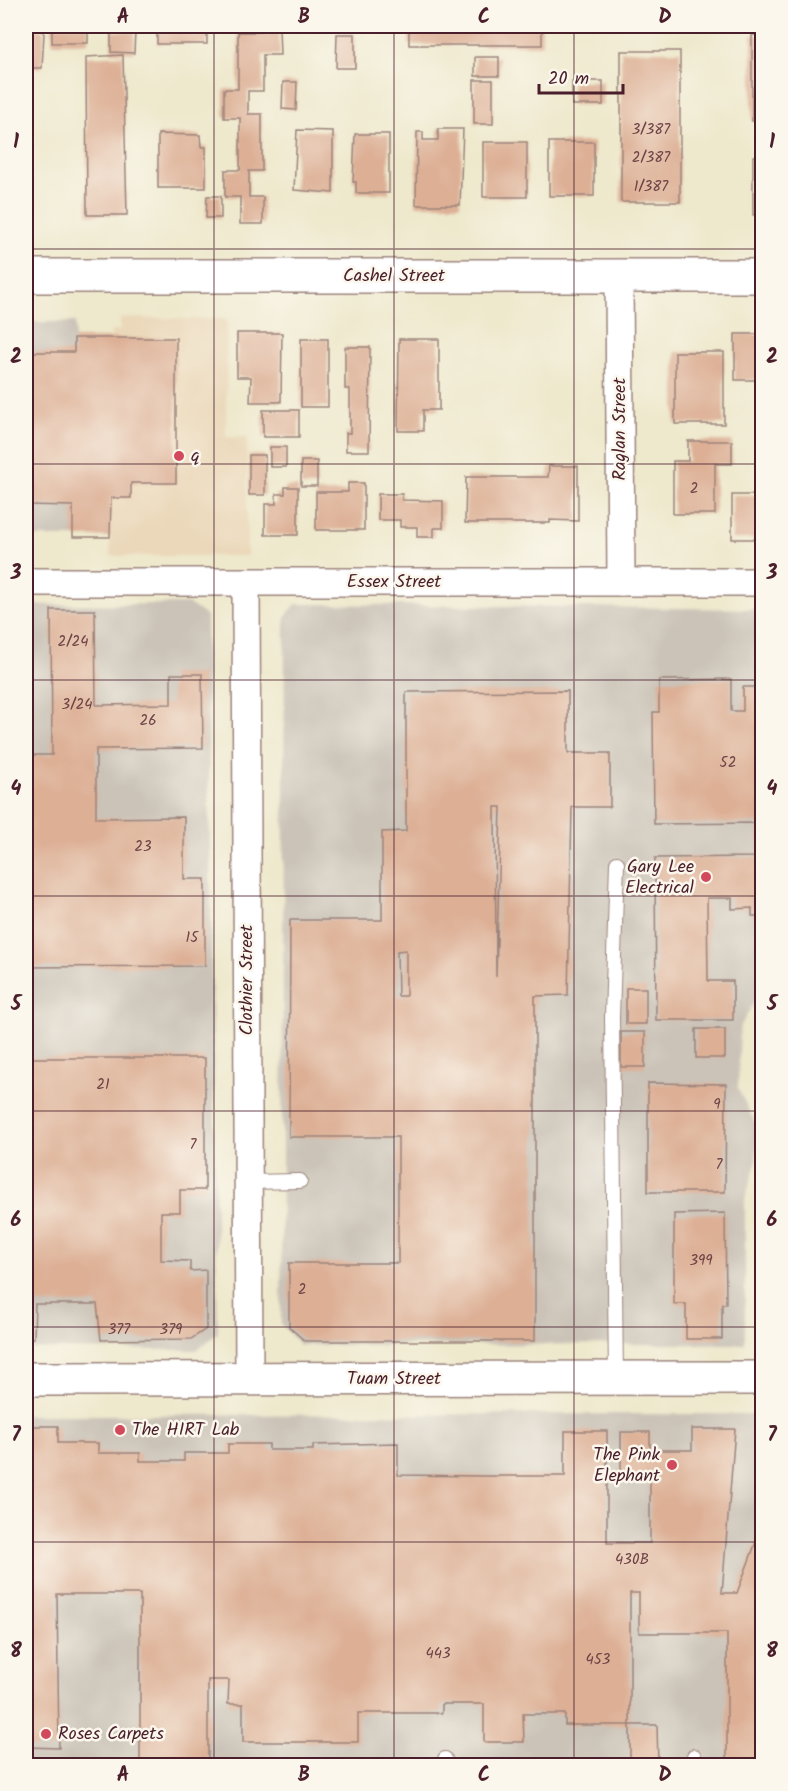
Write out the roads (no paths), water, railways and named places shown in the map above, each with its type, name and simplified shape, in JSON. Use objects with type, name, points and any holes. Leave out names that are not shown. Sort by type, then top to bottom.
[{"type":"street","name":"Cashel Street","points":[[26,276],[762,276]]},
{"type":"street","name":"Raglan Street","points":[[619,276],[621,582]]},
{"type":"street","name":"Essex Street","points":[[26,582],[762,582]]},
{"type":"street","name":"Clothier Street","points":[[246,582],[249,1379]]},
{"type":"street","name":"Tuam Street","points":[[26,1379],[762,1378]]},
{"type":"lane","points":[[616,1378],[612,1017],[617,862]]},
{"type":"lane","points":[[248,1182],[300,1181]]},
{"type":"place","name":"q","points":[[179,456]]},
{"type":"place","name":"Gary Lee Electrical","points":[[706,877]]},
{"type":"place","name":"The HIRT Lab","points":[[120,1430]]},
{"type":"place","name":"The Pink Elephant","points":[[672,1465]]},
{"type":"place","name":"Roses Carpets","points":[[46,1734]]}]
